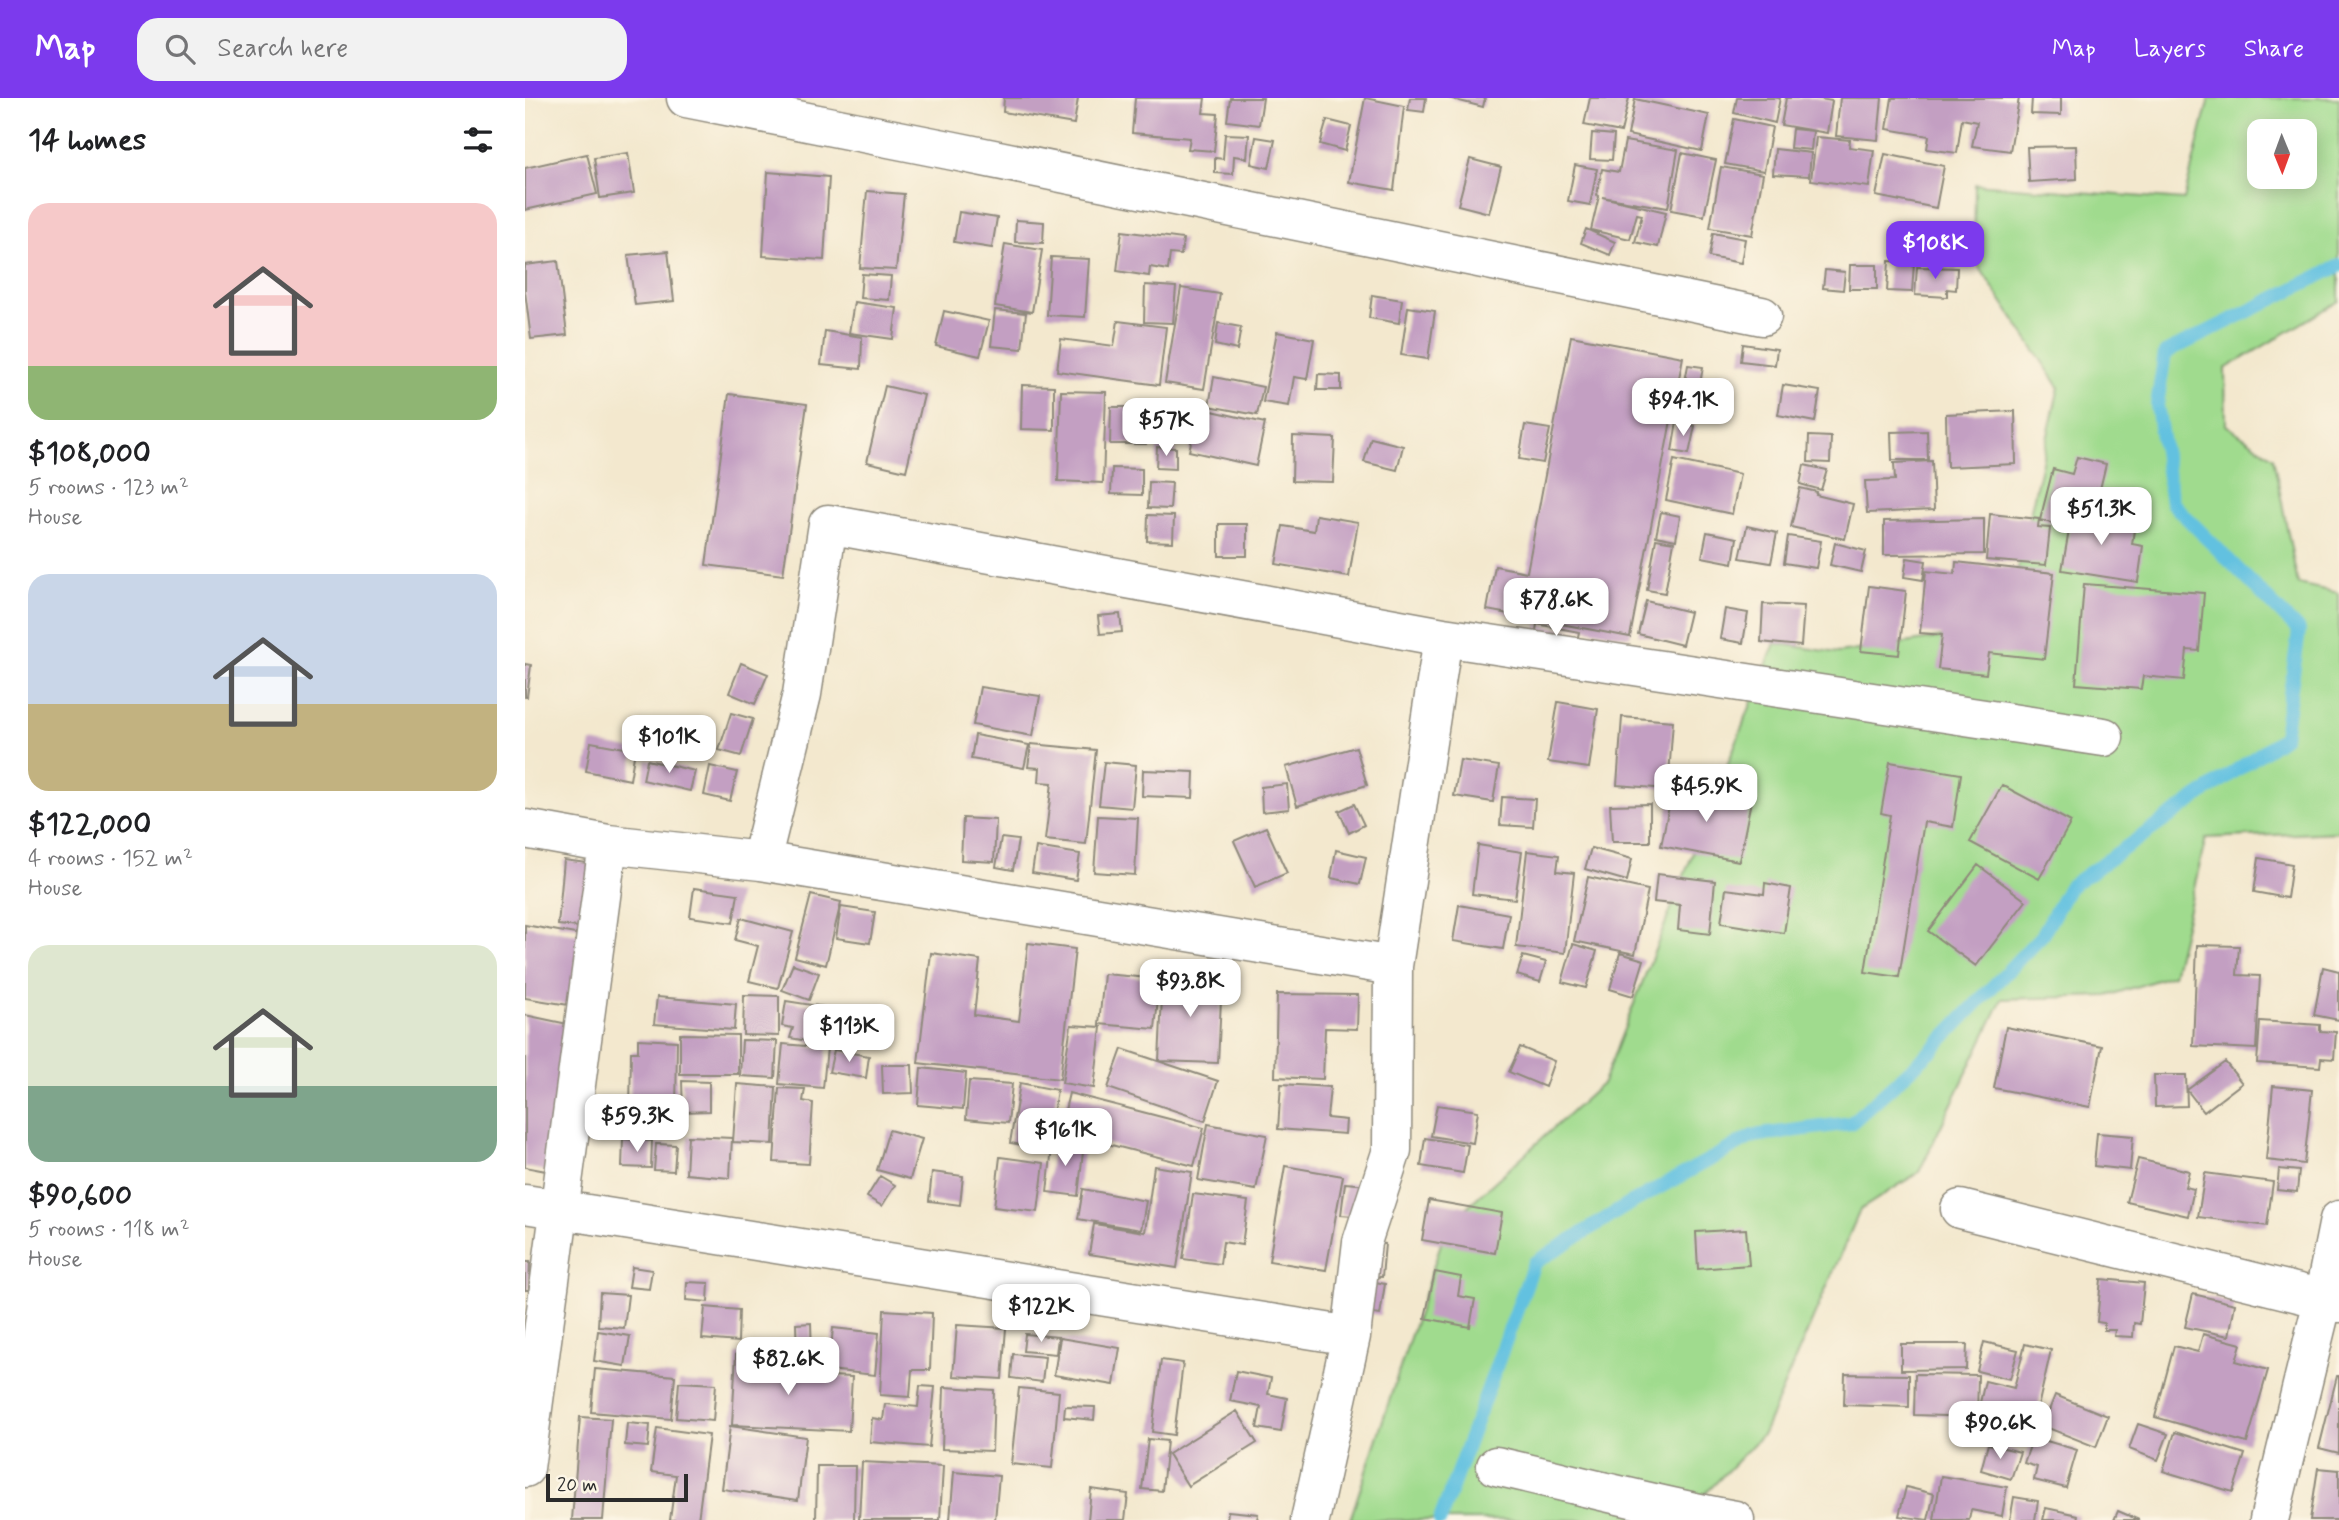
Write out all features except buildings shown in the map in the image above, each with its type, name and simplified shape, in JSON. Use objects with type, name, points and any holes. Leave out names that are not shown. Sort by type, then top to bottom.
[{"type":"street","points":[[686,98],[751,105],[949,150],[1762,316]]},
{"type":"street","points":[[761,861],[802,694],[828,524],[1443,637],[2103,737]]},
{"type":"street","points":[[1310,1520],[1351,1336],[1362,1242],[1392,1150],[1393,967],[1443,637]]},
{"type":"street","points":[[525,829],[608,844],[761,861],[1393,967]]},
{"type":"street","points":[[525,1468],[543,1207],[608,844]]},
{"type":"street","points":[[543,1207],[1351,1336]]},
{"type":"street","points":[[1959,1209],[2331,1302]]},
{"type":"street","points":[[2269,1520],[2331,1302],[2339,1220]]},
{"type":"street","points":[[1496,1466],[1658,1506],[1735,1520]]},
{"type":"green space","points":[[2209,98],[2339,98],[2339,301],[2225,369],[2226,425],[2273,457],[2298,584],[2339,593],[2339,832],[2206,838],[2173,975],[2107,996],[2002,999],[1919,1172],[1860,1210],[1763,1434],[1680,1520],[1350,1520],[1447,1225],[1603,1083],[1775,643],[1838,653],[2004,628],[2059,387],[1974,259],[1975,184],[2184,200]]},
{"type":"waterway","points":[[1440,1520],[1534,1263],[1631,1203],[1753,1136],[1851,1123],[1932,1050],[2043,934],[2069,887],[2284,737],[2299,631],[2172,503],[2157,405],[2165,353],[2339,266]]}]
